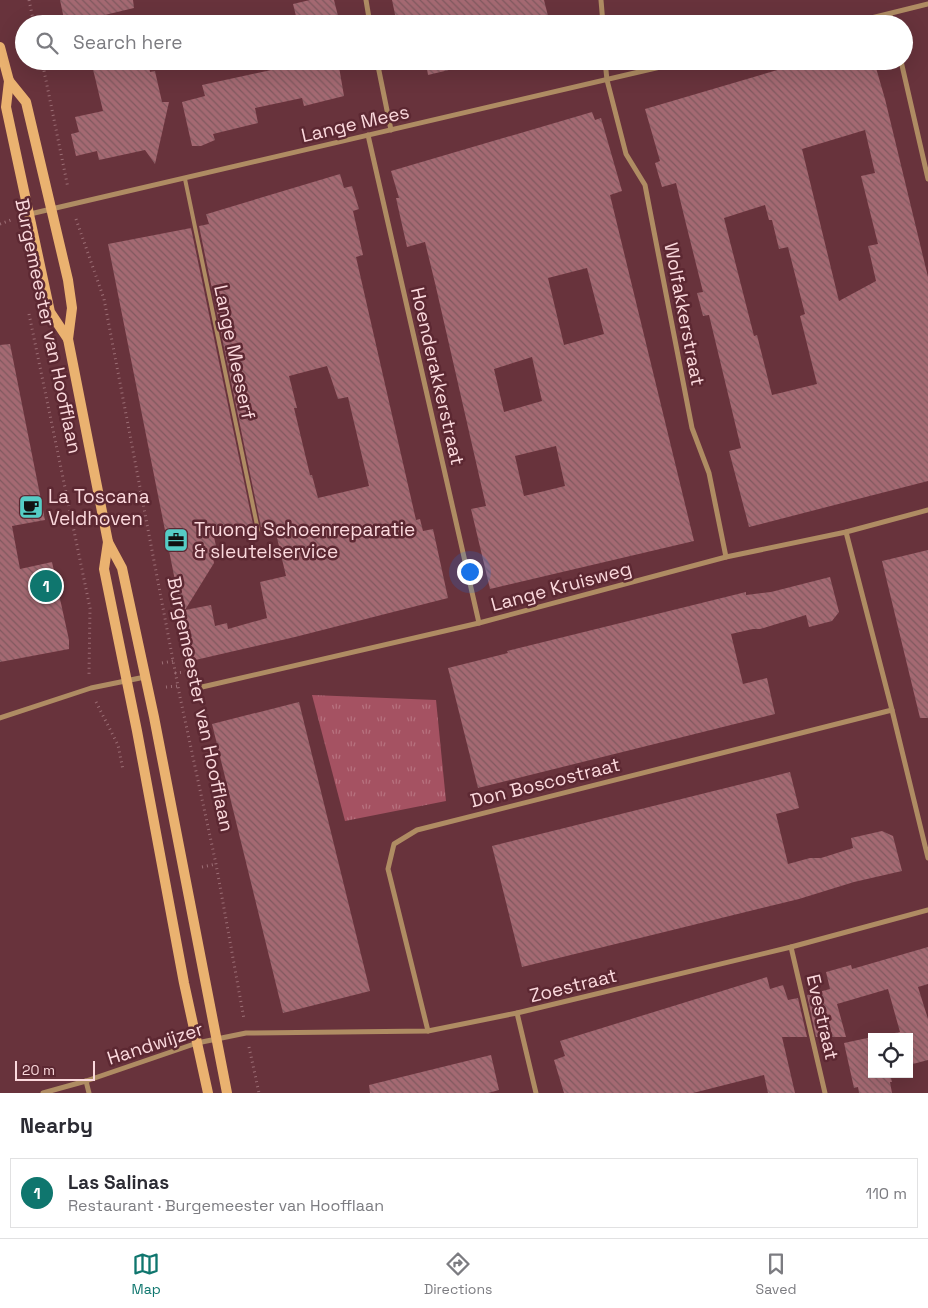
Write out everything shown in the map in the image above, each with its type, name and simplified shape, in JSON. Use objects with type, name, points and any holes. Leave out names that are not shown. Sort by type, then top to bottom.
[{"type":"main road","name":"Burgemeester van Hoofflaan","points":[[0,47],[9,81],[6,107],[50,312],[68,340]]},
{"type":"main road","name":"Burgemeester van Hoofflaan","points":[[9,81],[26,102],[68,280],[72,308],[68,340],[108,542],[122,568],[154,717],[218,1038],[227,1093]]},
{"type":"main road","name":"Burgemeester van Hoofflaan","points":[[108,542],[104,569],[184,983],[208,1093]]},
{"type":"street","points":[[366,0],[368,15]]},
{"type":"street","points":[[601,0],[602,15]]},
{"type":"street","points":[[886,15],[928,4]]},
{"type":"street","points":[[379,70],[391,130]]},
{"type":"street","name":"Wolfakkerstraat","points":[[606,70],[626,154],[645,185],[692,428],[709,472],[726,557]]},
{"type":"street","name":"Lange Mees","points":[[30,214],[71,206],[649,70]]},
{"type":"street","points":[[903,70],[928,179]]},
{"type":"street","name":"Hoenderakkerstraat","points":[[368,135],[479,623]]},
{"type":"street","name":"Lange Kruisweg","points":[[202,688],[479,623],[726,557],[846,532],[928,510]]},
{"type":"street","points":[[846,532],[928,858]]},
{"type":"street","points":[[0,718],[91,688],[144,677]]},
{"type":"street","name":"Don Boscostraat","points":[[428,1031],[388,869],[394,844],[417,830],[892,710]]},
{"type":"street","name":"Zoestraat","points":[[218,1038],[246,1033],[428,1031],[517,1013],[791,948],[928,910]]},
{"type":"street","name":"Evestraat","points":[[791,948],[825,1093]]},
{"type":"street","points":[[517,1013],[536,1093]]},
{"type":"street","name":"Handwijzer","points":[[43,1093],[86,1082],[197,1042],[218,1038]]},
{"type":"street","points":[[86,1082],[89,1093]]},
{"type":"lane","name":"Lange Meeserf","points":[[185,179],[258,530]]},
{"type":"path","points":[[29,0],[32,15]]},
{"type":"path","name":"Burgemeester van Hoofflaan","points":[[44,70],[71,206],[104,299],[180,697],[216,864],[246,1033],[259,1093]]},
{"type":"path","name":"Burgemeester van Hoofflaan","points":[[8,212],[10,220]]},
{"type":"path","name":"Burgemeester van Hoofflaan","points":[[28,308],[90,608],[89,670],[91,688],[94,698],[118,745],[124,774]]},
{"type":"green space","points":[[312,695],[436,700],[446,801],[345,821]]},
{"type":"building","points":[[60,0],[133,0],[134,8],[105,15],[63,15]]},
{"type":"building","points":[[310,0],[334,0],[338,15],[296,15],[293,4]]},
{"type":"building","points":[[392,0],[544,0],[548,15],[395,15]]},
{"type":"building","points":[[93,70],[155,71],[162,102],[169,102],[155,164],[145,150],[99,160],[97,151],[76,156],[71,134],[79,132],[75,117],[103,111]]},
{"type":"building","points":[[271,70],[340,70],[344,96],[304,106],[302,98],[255,108],[258,123],[213,134],[215,140],[201,146],[192,146],[182,102],[205,96],[202,85]]},
{"type":"building","points":[[427,70],[449,70],[428,75]]},
{"type":"building","points":[[777,70],[877,70],[928,277],[928,481],[749,527],[729,451],[741,448],[709,315],[703,316],[697,293],[703,292],[676,183],[662,187],[655,163],[660,161],[645,109]],"holes":[[[865,130],[875,173],[861,176],[878,244],[868,246],[876,281],[839,301],[802,149]],[[765,205],[769,220],[772,220],[779,249],[788,247],[805,314],[800,316],[817,384],[772,395],[757,335],[754,336],[724,218]]]},
{"type":"building","points":[[592,112],[595,120],[601,118],[622,191],[610,195],[694,541],[490,589],[471,509],[486,506],[435,283],[425,242],[407,247],[396,198],[399,198],[391,171]],"holes":[[[587,268],[604,334],[564,345],[548,278]],[[532,357],[542,401],[504,412],[494,369]],[[556,446],[565,486],[524,496],[515,456]]]},
{"type":"building","points":[[340,174],[344,188],[352,186],[359,209],[353,211],[363,255],[356,257],[416,520],[420,519],[423,531],[433,529],[448,598],[191,661],[108,244],[191,228],[254,529],[214,537],[216,546],[211,548],[214,563],[185,610],[211,605],[215,626],[227,623],[228,629],[267,618],[260,582],[286,576],[274,525],[261,527],[199,226],[209,224],[206,214]],"holes":[[[327,366],[338,399],[348,397],[369,486],[318,498],[312,475],[310,475],[294,408],[297,408],[289,376]]]},
{"type":"building","points":[[10,344],[45,520],[12,526],[20,569],[52,562],[69,640],[69,649],[0,662],[0,345]]},
{"type":"building","points":[[928,550],[928,718],[920,718],[882,561]]},
{"type":"building","points":[[830,577],[839,612],[832,621],[809,627],[806,615],[760,629],[731,634],[743,684],[767,678],[775,714],[478,788],[448,668],[508,653],[507,651],[746,592],[746,595],[771,592]]},
{"type":"building","points":[[299,702],[370,991],[283,1013],[212,724]]},
{"type":"building","points":[[790,772],[799,808],[776,814],[788,864],[810,858],[821,858],[853,848],[851,838],[882,831],[893,836],[902,871],[854,882],[799,899],[522,967],[492,846]]},
{"type":"building","points":[[928,947],[928,984],[918,987],[928,1019],[928,1060],[913,1064],[913,1033],[895,1033],[900,1032],[888,989],[837,1004],[846,1037],[816,1037],[807,995],[830,989],[826,972],[851,965],[852,969]]},
{"type":"building","points":[[767,977],[770,989],[783,985],[788,1000],[798,998],[807,1037],[782,1037],[795,1093],[768,1093],[764,1075],[693,1093],[564,1093],[554,1060],[565,1056],[560,1041]]},
{"type":"building","points":[[868,1038],[868,1078],[891,1078],[892,1093],[859,1093],[858,1087],[854,1088],[844,1043]]},
{"type":"building","points":[[491,1055],[499,1090],[488,1093],[370,1093],[369,1085]]},
{"type":"place","name":"La Toscana Veldhoven","points":[[31,507]]},
{"type":"place","name":"Truong Schoenreparatie & sleutelservice","points":[[176,540]]},
{"type":"place","name":"Las Salinas","points":[[46,586]]}]
